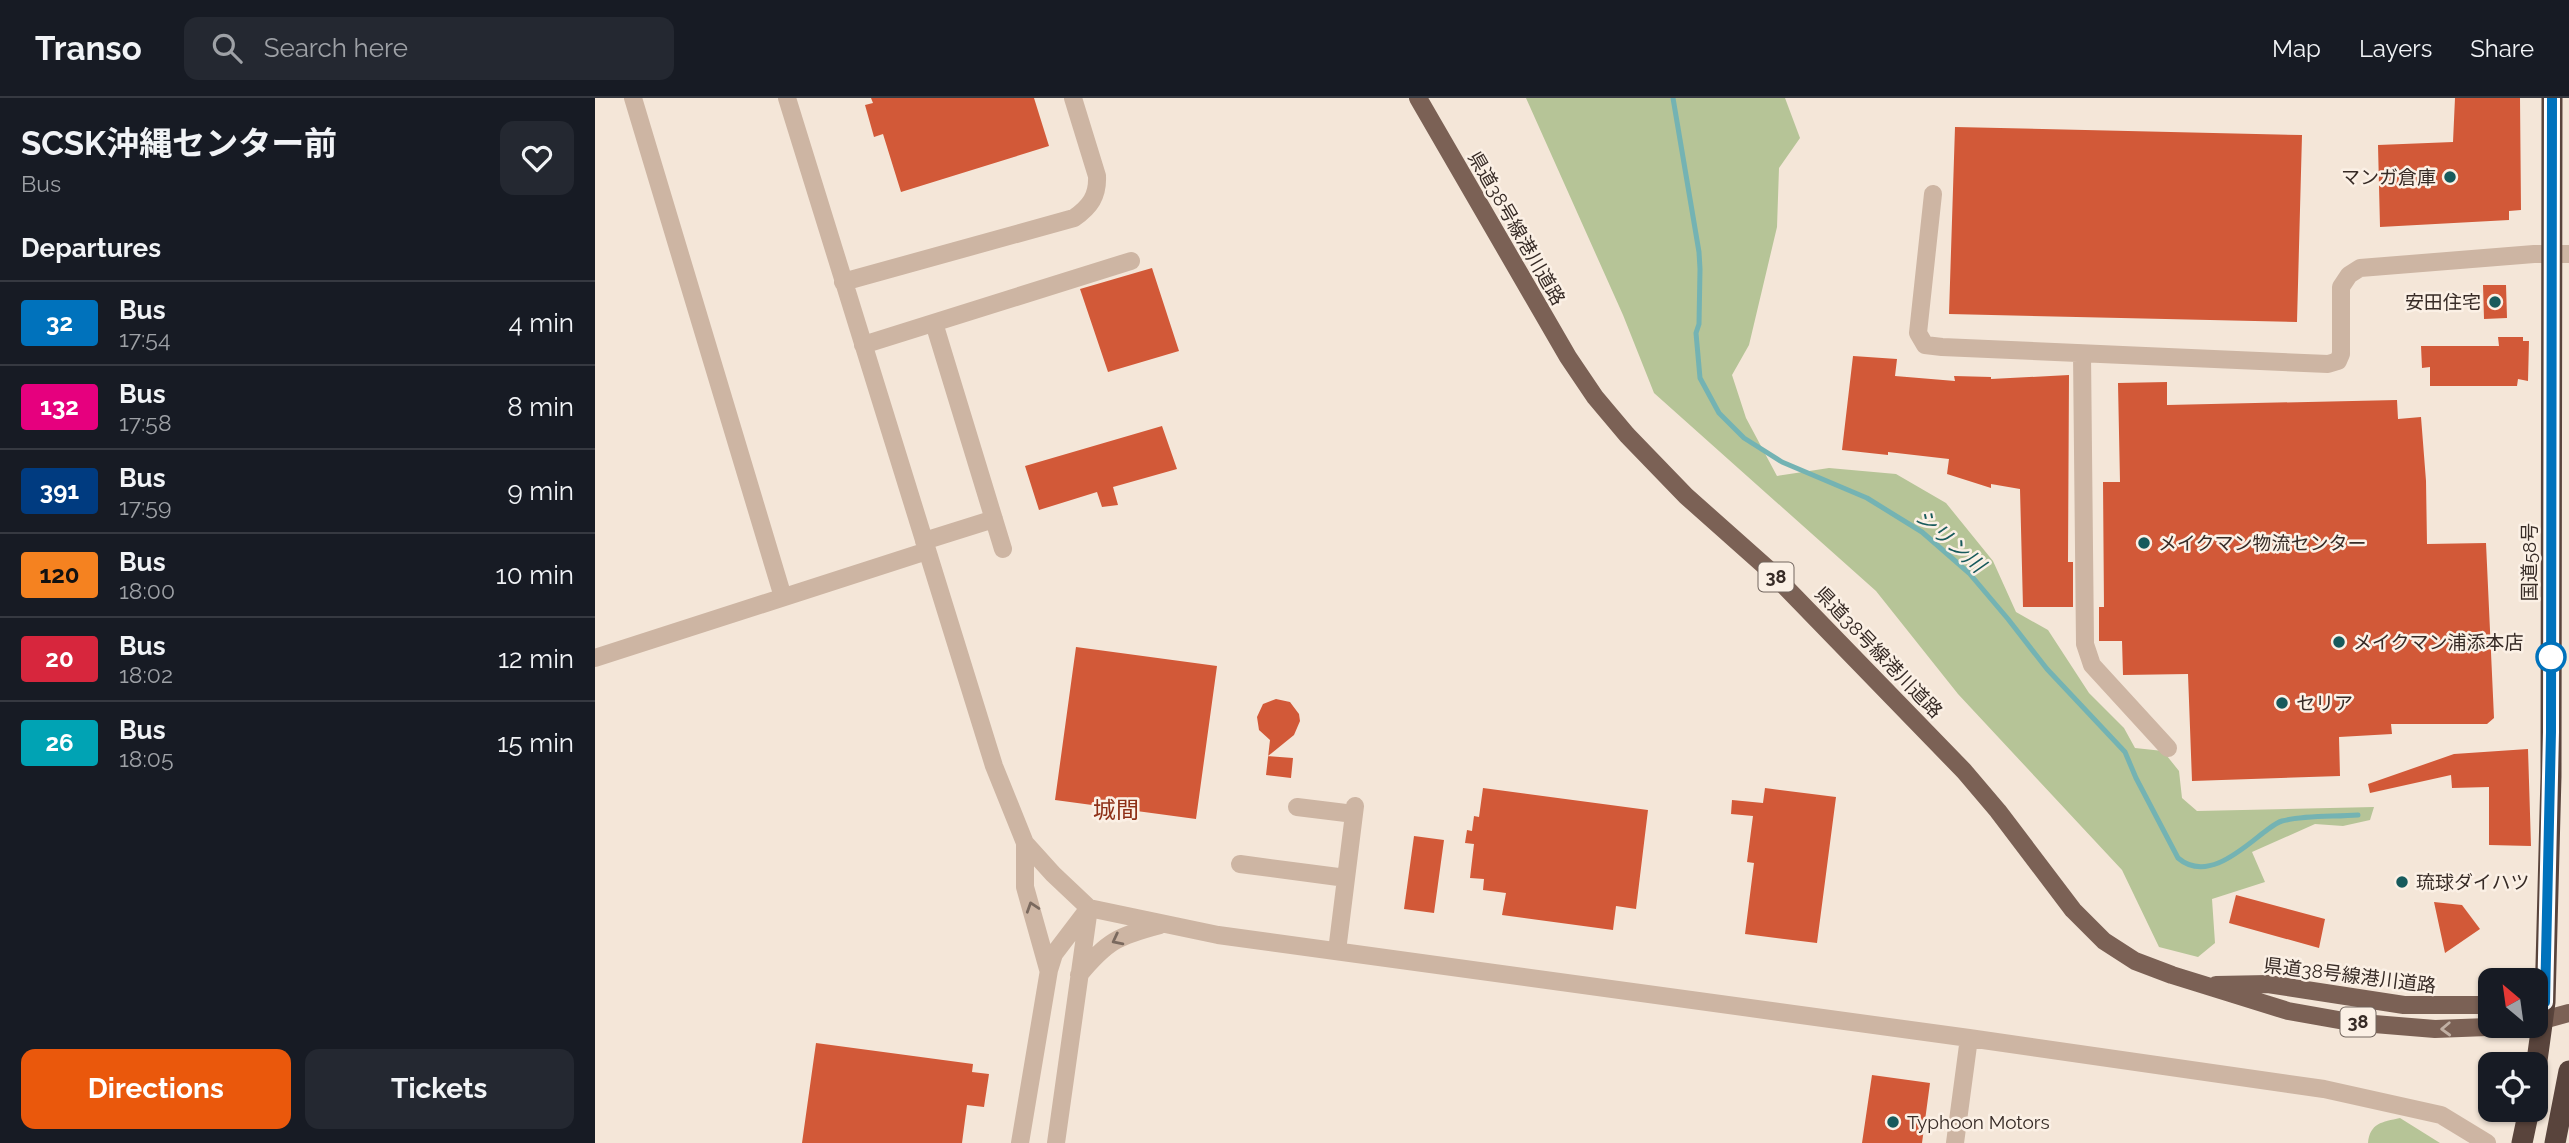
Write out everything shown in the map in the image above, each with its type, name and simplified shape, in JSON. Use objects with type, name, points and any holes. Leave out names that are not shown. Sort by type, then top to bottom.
[{"type":"highway","name":"国道58号","points":[[2542,968],[2551,765],[2561,254],[2552,98]]},
{"type":"highway","points":[[2555,1143],[2569,1071]]},
{"type":"highway","points":[[2522,1143],[2526,1122]]},
{"type":"main road","name":"県道38号線港川道路","points":[[1418,98],[1568,357],[1595,397],[1627,435],[1686,496],[1767,568],[1926,731],[1998,811],[2054,887],[2087,926],[2104,941],[2135,961],[2231,995],[2288,1011],[2350,1022],[2435,1029],[2478,1027]]},
{"type":"main road","name":"県道38号線港川道路","points":[[2206,985],[2268,985],[2404,1005],[2478,1005]]},
{"type":"main road","points":[[2548,1012],[2569,1011]]},
{"type":"lane","points":[[633,98],[783,597]]},
{"type":"lane","points":[[787,98],[994,766],[1025,843],[1089,908],[1218,935],[2324,1089],[2441,1115],[2487,1143]]},
{"type":"lane","points":[[843,282],[1074,218],[1083,211],[1093,201],[1098,189],[1097,176],[1073,98]]},
{"type":"lane","points":[[1933,194],[1917,333],[1925,345],[2328,364],[2337,361],[2341,354],[2341,287],[2349,275],[2360,268],[2561,254]]},
{"type":"lane","points":[[863,345],[1131,261]]},
{"type":"lane","points":[[934,323],[1003,550]]},
{"type":"lane","points":[[2082,354],[2085,644],[2092,666],[2168,748]]},
{"type":"lane","points":[[595,658],[783,597],[993,519]]},
{"type":"lane","points":[[1297,807],[1355,810],[1337,951]]},
{"type":"lane","points":[[1025,843],[1025,887],[1049,970]]},
{"type":"lane","points":[[1240,864],[1346,878]]},
{"type":"lane","points":[[1020,1143],[1049,970],[1054,954],[1089,908]]},
{"type":"lane","points":[[1056,1143],[1089,908]]},
{"type":"lane","points":[[1079,975],[1096,954],[1119,937],[1166,924]]},
{"type":"lane","points":[[1955,1143],[1969,1038]]},
{"type":"green space","points":[[1526,98],[1785,98],[1800,138],[1779,168],[1777,227],[1749,345],[1732,375],[1746,418],[1777,476],[1829,468],[1896,474],[1946,503],[1993,561],[2016,612],[2048,630],[2089,693],[2124,728],[2135,748],[2163,751],[2179,771],[2182,798],[2197,811],[2374,807],[2370,820],[2343,826],[2315,824],[2252,852],[2265,882],[2212,899],[2215,943],[2198,957],[2159,947],[2122,870],[1958,694],[1876,591],[1654,393],[1623,315]]},
{"type":"green space","points":[[2400,1118],[2440,1143],[2368,1143],[2374,1127],[2382,1122]]},
{"type":"building","points":[[871,98],[1034,98],[1049,146],[901,192],[883,134],[874,137],[865,105],[873,103]]},
{"type":"building","name":"マンガ倉庫","points":[[2455,98],[2520,98],[2521,210],[2509,211],[2509,220],[2380,227],[2378,145],[2453,142]]},
{"type":"building","points":[[1955,127],[2302,135],[2297,322],[1949,314]]},
{"type":"building","points":[[1152,268],[1179,351],[1108,372],[1080,289]]},
{"type":"building","name":"安田住宅","points":[[2483,285],[2506,285],[2507,318],[2484,319]]},
{"type":"building","points":[[2498,337],[2523,337],[2523,341],[2529,341],[2528,381],[2518,379],[2517,386],[2430,386],[2430,367],[2422,368],[2421,346],[2499,346]]},
{"type":"building","points":[[1853,356],[1897,359],[1895,376],[1955,381],[1954,376],[1991,379],[2069,375],[2068,562],[2073,562],[2073,607],[2023,607],[2020,489],[1991,484],[1991,488],[1947,474],[1949,459],[1842,450]]},
{"type":"building","points":[[2167,382],[2167,405],[2397,400],[2398,419],[2421,417],[2427,544],[2486,543],[2494,718],[2487,724],[2391,724],[2392,734],[2339,737],[2340,776],[2192,781],[2188,674],[2123,675],[2122,641],[2099,641],[2099,607],[2104,607],[2103,482],[2120,482],[2118,383]]},
{"type":"building","points":[[1162,426],[1177,469],[1113,487],[1118,505],[1102,507],[1097,492],[1039,510],[1025,466]]},
{"type":"building","points":[[1076,647],[1217,666],[1196,819],[1055,800]]},
{"type":"building","points":[[1276,699],[1290,702],[1299,714],[1300,721],[1294,735],[1268,756],[1270,740],[1259,730],[1257,717],[1263,704]]},
{"type":"building","points":[[2528,749],[2531,846],[2489,845],[2489,787],[2452,788],[2451,775],[2370,793],[2368,784],[2454,754]]},
{"type":"building","points":[[1268,756],[1293,758],[1291,778],[1266,775]]},
{"type":"building","points":[[1483,788],[1648,810],[1636,909],[1616,906],[1613,930],[1502,915],[1506,893],[1483,890],[1484,879],[1470,878],[1474,844],[1465,843],[1467,830],[1472,831],[1474,816],[1479,817]]},
{"type":"building","points":[[1765,788],[1836,797],[1817,943],[1745,934],[1754,863],[1747,862],[1753,816],[1731,814],[1732,800],[1763,803]]},
{"type":"building","points":[[1414,836],[1444,840],[1434,913],[1404,909]]},
{"type":"building","points":[[2236,895],[2325,919],[2319,948],[2229,923]]},
{"type":"building","points":[[2434,902],[2462,905],[2480,929],[2445,953]]},
{"type":"building","points":[[816,1043],[973,1064],[972,1072],[989,1074],[984,1107],[967,1105],[962,1143],[802,1143]]},
{"type":"building","points":[[1872,1075],[1930,1083],[1922,1143],[1862,1143]]},
{"type":"waterway","name":"シリン川","points":[[1673,98],[1699,252],[1699,324],[1696,333],[1700,378],[1719,413],[1744,438],[1782,462],[1867,498],[1922,532],[1969,573],[2047,669],[2125,752],[2178,858],[2189,865],[2200,867],[2222,861],[2282,821],[2358,815]]},
{"type":"bus line","name":"32","points":[[2547,968],[2551,776],[2552,98]]},
{"type":"place","name":"マンガ倉庫","points":[[2450,177]]},
{"type":"place","name":"安田住宅","points":[[2495,302]]},
{"type":"place","name":"メイクマン物流センター","points":[[2144,543]]},
{"type":"place","name":"メイクマン浦添本店","points":[[2339,642]]},
{"type":"place","name":"セリア","points":[[2282,703]]},
{"type":"place","name":"琉球ダイハツ","points":[[2402,882]]},
{"type":"place","name":"Typhoon Motors","points":[[1893,1122]]},
{"type":"district","name":"城間","points":[[1116,810]]}]
